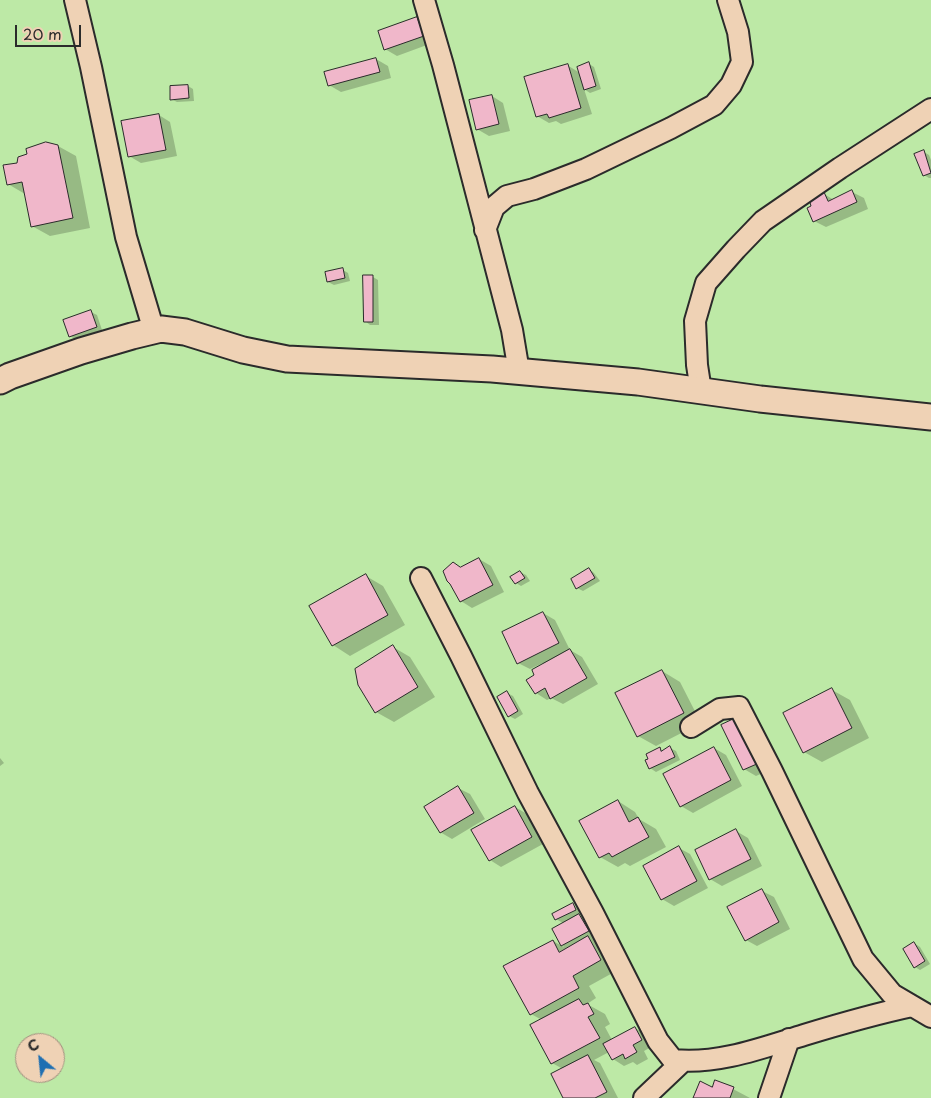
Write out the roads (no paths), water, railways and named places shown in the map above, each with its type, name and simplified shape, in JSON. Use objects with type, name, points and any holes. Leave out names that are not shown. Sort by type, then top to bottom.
[{"type":"street","points":[[75,0],[92,67],[126,237],[154,331]]},
{"type":"street","points":[[424,0],[443,65],[512,330],[519,372]]},
{"type":"street","points":[[485,230],[494,207],[507,196],[586,169],[714,105],[731,85],[742,62],[738,32],[728,0]]},
{"type":"street","points":[[701,391],[697,365],[695,321],[706,283],[763,221],[931,109]]},
{"type":"street","points":[[0,381],[81,351],[161,329],[185,332],[243,350],[287,359],[519,372],[638,382],[770,400],[931,417]]},
{"type":"street","points":[[421,578],[528,793],[593,913],[658,1041],[673,1060],[694,1062],[750,1051],[868,1015],[912,1006]]},
{"type":"street","points":[[691,726],[720,709],[739,707],[864,959],[892,994],[931,1017]]},
{"type":"street","points":[[769,1098],[789,1040]]},
{"type":"street","points":[[644,1098],[682,1061]]}]
